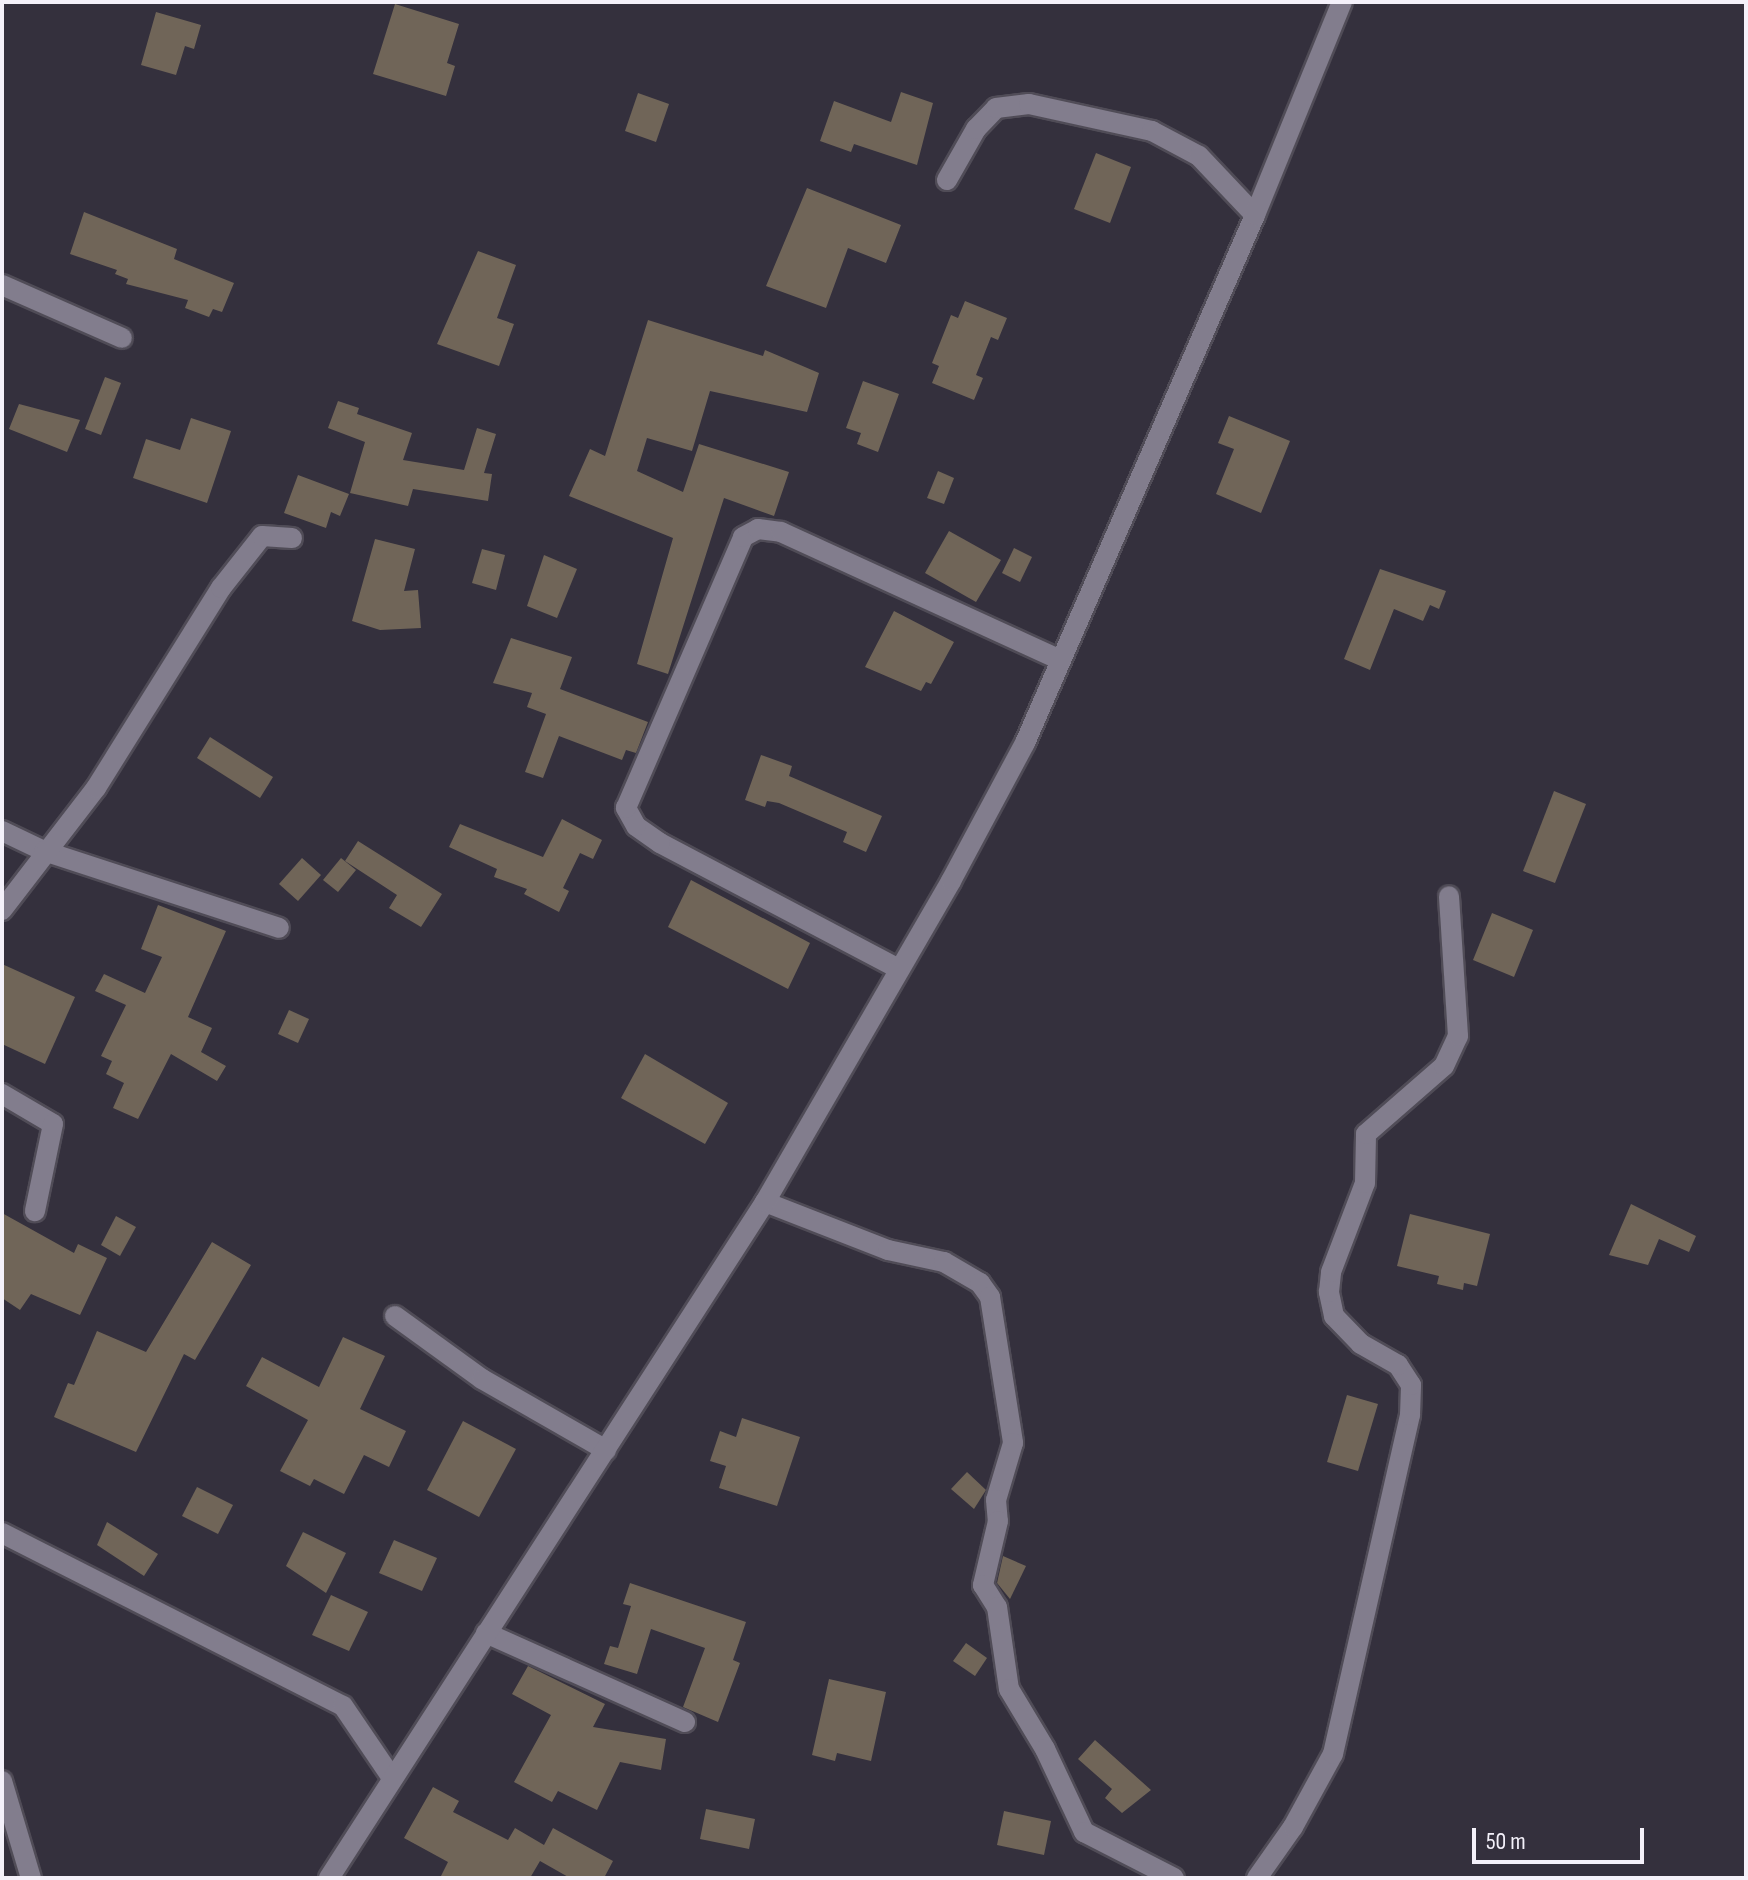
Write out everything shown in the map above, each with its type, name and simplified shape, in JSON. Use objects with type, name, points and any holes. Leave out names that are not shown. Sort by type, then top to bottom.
[{"type":"street","points":[[329,1878],[765,1202],[1025,743],[1255,215],[1342,2]]},
{"type":"street","points":[[947,180],[976,129],[996,108],[1029,104],[1152,131],[1199,156],[1255,215]]},
{"type":"street","points":[[2,285],[122,338]]},
{"type":"street","points":[[899,969],[660,843],[636,826],[626,808],[743,537],[758,529],[781,532],[1059,659]]},
{"type":"street","points":[[2,910],[44,851],[96,788],[221,588],[262,536],[292,538]]},
{"type":"street","points":[[2,831],[44,851],[279,928]]},
{"type":"street","points":[[1257,1878],[1316,1790],[1333,1754],[1410,1415],[1411,1385],[1398,1365],[1361,1344],[1334,1316],[1329,1292],[1331,1272],[1365,1183],[1366,1134],[1444,1066],[1458,1036],[1449,896]]},
{"type":"street","points":[[2,1094],[53,1124],[35,1211]]},
{"type":"street","points":[[765,1202],[888,1250],[944,1262],[980,1283],[990,1297],[1013,1443],[996,1500],[998,1521],[983,1585],[997,1607],[1009,1689],[1045,1749],[1084,1832],[1174,1878]]},
{"type":"street","points":[[395,1316],[482,1379],[606,1450]]},
{"type":"street","points":[[2,1533],[343,1706],[392,1778]]},
{"type":"street","points":[[486,1633],[685,1722]]},
{"type":"street","points":[[2,1781],[31,1878]]},
{"type":"building","points":[[395,4],[459,24],[447,63],[455,66],[446,96],[373,74]]},
{"type":"building","points":[[156,12],[201,25],[194,49],[185,46],[176,75],[141,65]]},
{"type":"building","points":[[901,92],[933,103],[917,165],[854,144],[851,152],[820,141],[834,101],[891,122]]},
{"type":"building","points":[[638,93],[669,104],[656,142],[625,131]]},
{"type":"building","points":[[1096,153],[1131,167],[1110,223],[1074,209]]},
{"type":"building","points":[[807,188],[901,225],[886,263],[848,248],[826,308],[766,286]]},
{"type":"building","points":[[84,212],[177,249],[174,259],[234,283],[222,312],[213,309],[209,317],[185,308],[188,300],[126,284],[128,279],[115,274],[117,270],[70,254]]},
{"type":"building","points":[[478,251],[516,265],[497,318],[514,324],[499,366],[437,344]]},
{"type":"building","points":[[965,301],[1007,318],[998,340],[991,337],[976,375],[983,378],[974,400],[932,383],[939,366],[932,363],[951,315],[958,318]]},
{"type":"building","points":[[648,320],[763,356],[765,350],[819,373],[807,412],[710,391],[692,451],[647,438],[637,471],[683,492],[699,444],[789,472],[774,516],[724,498],[668,674],[637,664],[673,538],[569,496],[590,449],[605,456]]},
{"type":"building","points":[[105,377],[121,383],[101,435],[85,429]]},
{"type":"building","points":[[863,381],[899,394],[878,452],[857,444],[861,433],[846,428]]},
{"type":"building","points":[[338,401],[359,408],[357,414],[412,433],[403,460],[464,470],[477,428],[496,434],[484,473],[492,474],[488,501],[413,489],[408,506],[350,493],[365,442],[328,428]]},
{"type":"building","points":[[19,404],[80,420],[67,452],[9,429]]},
{"type":"building","points":[[1229,416],[1290,441],[1261,513],[1216,494],[1234,449],[1218,443]]},
{"type":"building","points":[[191,418],[231,431],[207,503],[133,478],[146,439],[180,450]]},
{"type":"building","points":[[938,471],[954,478],[944,504],[927,498]]},
{"type":"building","points":[[298,475],[349,494],[340,516],[331,512],[326,528],[284,513]]},
{"type":"building","points":[[949,531],[1001,560],[976,602],[925,573]]},
{"type":"building","points":[[375,539],[415,549],[404,591],[418,590],[421,628],[380,630],[352,621]]},
{"type":"building","points":[[1014,548],[1032,557],[1020,582],[1002,573]]},
{"type":"building","points":[[482,549],[505,555],[496,590],[472,583]]},
{"type":"building","points":[[544,555],[577,569],[557,618],[527,606]]},
{"type":"building","points":[[1380,569],[1446,591],[1439,609],[1430,605],[1423,621],[1394,609],[1370,670],[1344,659]]},
{"type":"building","points":[[894,611],[954,642],[931,684],[926,682],[921,691],[865,667]]},
{"type":"building","points":[[511,638],[572,657],[560,689],[648,722],[636,753],[626,750],[622,760],[559,736],[543,778],[525,772],[546,714],[527,707],[532,693],[493,683]]},
{"type":"building","points":[[210,737],[273,777],[260,798],[197,758]]},
{"type":"building","points":[[761,755],[792,766],[789,776],[882,816],[866,852],[843,842],[847,832],[779,803],[767,801],[765,807],[745,800]]},
{"type":"building","points":[[1554,791],[1586,804],[1555,883],[1523,871]]},
{"type":"building","points":[[562,819],[602,840],[593,859],[580,853],[563,888],[569,891],[559,912],[524,894],[527,889],[494,877],[497,869],[449,847],[460,824],[543,857]]},
{"type":"building","points":[[358,841],[442,894],[421,927],[389,908],[397,895],[345,861]]},
{"type":"building","points":[[302,858],[321,875],[298,901],[279,884]]},
{"type":"building","points":[[341,858],[356,870],[338,892],[323,880]]},
{"type":"building","points":[[691,880],[810,943],[788,989],[668,927]]},
{"type":"building","points":[[158,905],[226,931],[188,1017],[212,1028],[201,1052],[226,1066],[217,1081],[171,1054],[138,1119],[113,1108],[124,1083],[106,1074],[112,1061],[101,1056],[126,1005],[95,991],[104,974],[145,993],[162,957],[141,949]]},
{"type":"building","points":[[1492,913],[1533,930],[1514,977],[1473,960]]},
{"type":"building","points":[[2,964],[75,997],[45,1064],[2,1044]]},
{"type":"building","points":[[289,1010],[309,1019],[298,1043],[278,1034]]},
{"type":"building","points":[[645,1054],[728,1103],[705,1144],[621,1098]]},
{"type":"building","points":[[1631,1204],[1696,1236],[1689,1252],[1659,1239],[1648,1265],[1609,1255]]},
{"type":"building","points":[[2,1213],[74,1253],[78,1244],[107,1258],[80,1315],[31,1294],[20,1310],[2,1298]]},
{"type":"building","points":[[1410,1214],[1490,1234],[1477,1286],[1464,1283],[1463,1290],[1437,1284],[1439,1276],[1397,1266]]},
{"type":"building","points":[[116,1216],[136,1227],[120,1256],[101,1245]]},
{"type":"building","points":[[212,1242],[251,1265],[195,1360],[184,1354],[136,1452],[54,1417],[68,1383],[74,1385],[97,1331],[146,1352]]},
{"type":"building","points":[[343,1337],[385,1356],[360,1409],[406,1431],[389,1467],[364,1455],[344,1494],[314,1479],[310,1486],[280,1471],[308,1420],[246,1386],[262,1357],[319,1387]]},
{"type":"building","points":[[1347,1395],[1378,1404],[1358,1471],[1327,1462]]},
{"type":"building","points":[[742,1418],[800,1437],[777,1506],[719,1488],[726,1466],[710,1461],[720,1431],[736,1437]]},
{"type":"building","points":[[463,1421],[516,1449],[479,1517],[427,1490]]},
{"type":"building","points":[[967,1472],[986,1490],[974,1509],[951,1489]]},
{"type":"building","points":[[197,1487],[233,1505],[218,1534],[182,1516]]},
{"type":"building","points":[[107,1522],[158,1554],[144,1576],[97,1545]]},
{"type":"building","points":[[303,1532],[346,1553],[326,1593],[286,1566]]},
{"type":"building","points":[[394,1540],[437,1558],[422,1591],[379,1573]]},
{"type":"building","points":[[1003,1556],[1026,1566],[1010,1599],[997,1583]]},
{"type":"building","points":[[630,1583],[746,1622],[733,1660],[740,1663],[718,1722],[683,1707],[705,1648],[651,1629],[637,1674],[604,1664],[610,1646],[618,1648],[631,1606],[623,1604]]},
{"type":"building","points":[[331,1595],[368,1612],[349,1651],[312,1635]]},
{"type":"building","points":[[966,1643],[987,1658],[975,1676],[953,1661]]},
{"type":"building","points":[[528,1666],[605,1704],[593,1727],[666,1739],[661,1770],[620,1762],[597,1810],[558,1791],[552,1802],[514,1782],[551,1715],[512,1694]]},
{"type":"building","points":[[829,1679],[886,1692],[871,1761],[837,1753],[835,1761],[812,1755]]},
{"type":"building","points":[[1095,1740],[1151,1790],[1122,1813],[1105,1798],[1112,1789],[1078,1759]]},
{"type":"building","points":[[433,1787],[459,1801],[453,1812],[508,1840],[515,1828],[544,1845],[553,1828],[613,1861],[604,1878],[570,1878],[540,1861],[530,1878],[440,1878],[448,1862],[404,1838]]},
{"type":"building","points":[[706,1809],[755,1819],[749,1849],[700,1839]]},
{"type":"building","points":[[1004,1811],[1051,1821],[1044,1855],[997,1845]]}]
